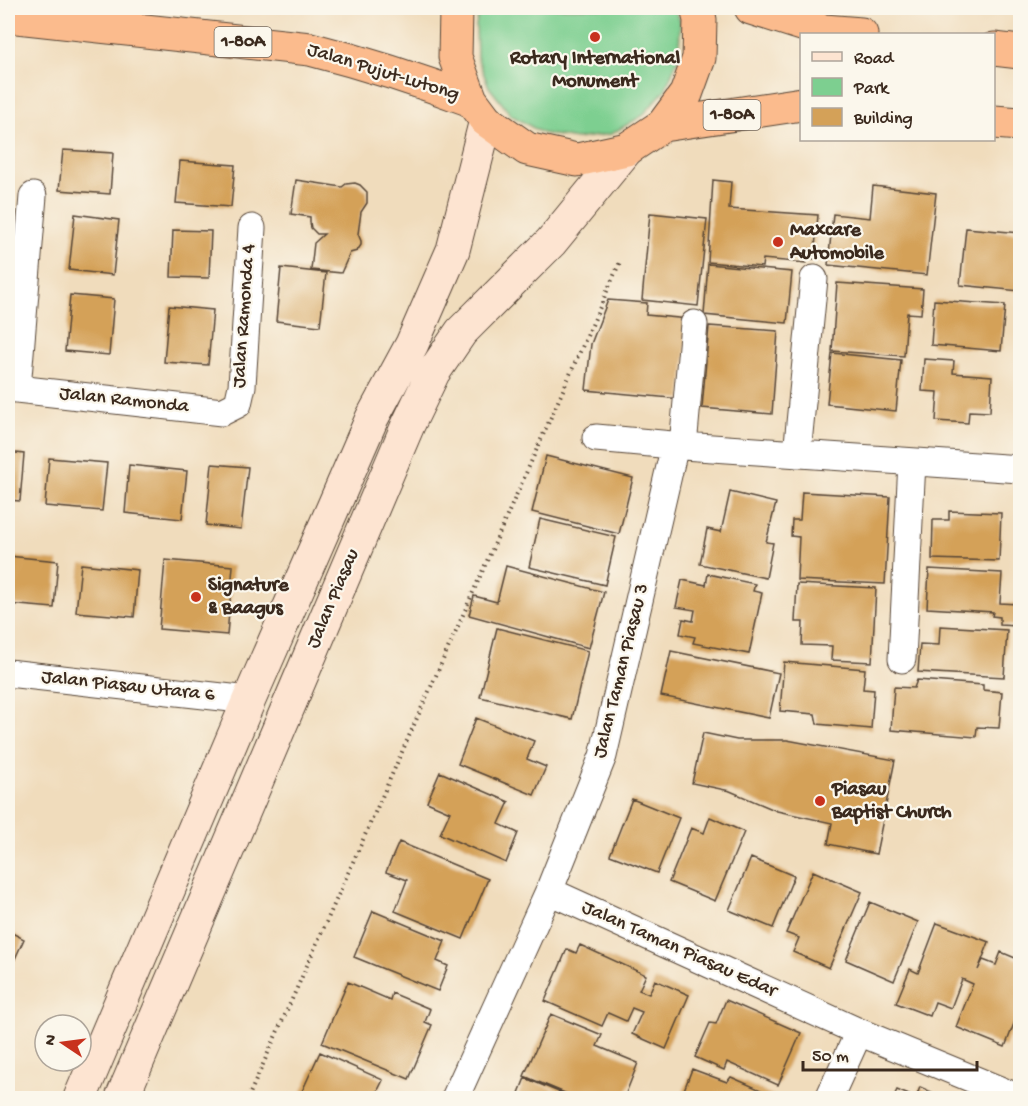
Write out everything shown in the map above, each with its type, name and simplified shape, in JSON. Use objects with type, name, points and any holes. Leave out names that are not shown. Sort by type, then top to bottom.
[{"type":"highway","points":[[457,8],[455,57],[479,110]]},
{"type":"highway","points":[[627,149],[663,125],[686,94],[699,58],[700,20],[697,8]]},
{"type":"highway","points":[[751,8],[824,31],[849,33]]},
{"type":"highway","name":"Jalan Pujut-Lutong","points":[[8,16],[310,49],[423,82],[479,110],[527,149],[577,160],[627,149]]},
{"type":"highway","points":[[995,49],[1020,52]]},
{"type":"highway","name":"1-80A","points":[[663,125],[800,104]]},
{"type":"highway","points":[[995,122],[1020,124]]},
{"type":"street","name":"Jalan Piasau","points":[[80,1098],[372,418],[412,344],[453,250],[479,110]]},
{"type":"street","name":"Jalan Piasau","points":[[122,1098],[408,425],[433,373],[461,332],[551,242],[627,149]]},
{"type":"street","points":[[12,388],[33,196]]},
{"type":"street","name":"Jalan Ramonda 4","points":[[238,404],[242,386],[252,228]]},
{"type":"street","points":[[797,454],[814,279]]},
{"type":"street","name":"Jalan Taman Piasau 3","points":[[549,891],[603,756],[679,446],[694,324]]},
{"type":"street","name":"Jalan Ramonda","points":[[12,388],[222,412],[238,404]]},
{"type":"street","points":[[596,438],[679,446],[1020,469]]},
{"type":"street","points":[[902,659],[912,462]]},
{"type":"street","name":"Jalan Piasau Utara 6","points":[[8,673],[249,700]]},
{"type":"street","points":[[455,1098],[549,891]]},
{"type":"street","name":"Jalan Taman Piasau Edar","points":[[549,891],[859,1032],[1019,1098]]},
{"type":"street","points":[[829,1098],[859,1032]]},
{"type":"path","points":[[248,1098],[620,262]]},
{"type":"green space","points":[[480,8],[675,8],[680,21],[679,56],[665,90],[642,116],[611,134],[576,139],[542,133],[511,115],[489,87],[477,57],[476,25]]},
{"type":"building","points":[[8,104],[12,104],[9,143],[8,143]]},
{"type":"building","points":[[8,148],[13,149],[10,183],[8,183]]},
{"type":"building","points":[[63,150],[113,153],[110,194],[59,190]]},
{"type":"building","points":[[180,161],[235,165],[231,207],[176,203]]},
{"type":"building","points":[[296,180],[342,187],[355,183],[367,192],[367,203],[361,212],[358,234],[361,245],[357,251],[350,253],[341,273],[311,270],[314,243],[324,234],[317,234],[311,228],[310,217],[291,214]]},
{"type":"building","points":[[713,180],[731,182],[729,209],[818,215],[814,259],[807,258],[806,263],[763,259],[762,267],[708,262]]},
{"type":"building","points":[[873,186],[936,193],[927,275],[828,265],[833,214],[870,218]]},
{"type":"building","points":[[650,213],[707,219],[698,306],[642,300]]},
{"type":"building","points":[[75,214],[119,220],[113,275],[69,270]]},
{"type":"building","points":[[966,228],[1020,233],[1020,291],[960,285]]},
{"type":"building","points":[[173,230],[211,231],[209,278],[171,277]]},
{"type":"building","points":[[708,264],[792,272],[787,323],[704,315]]},
{"type":"building","points":[[281,268],[326,273],[320,326],[276,321]]},
{"type":"building","points":[[837,283],[923,289],[921,314],[907,313],[904,356],[832,351]]},
{"type":"building","points":[[70,295],[114,299],[109,355],[65,351]]},
{"type":"building","points":[[608,300],[647,303],[646,315],[689,319],[681,399],[586,390],[591,344]]},
{"type":"building","points":[[934,300],[1005,305],[1001,351],[931,345]]},
{"type":"building","points":[[169,306],[213,310],[208,365],[164,362]]},
{"type":"building","points":[[709,326],[778,331],[772,414],[702,408]]},
{"type":"building","points":[[832,353],[901,360],[896,411],[827,404]]},
{"type":"building","points":[[924,359],[954,361],[953,373],[992,376],[990,412],[969,411],[968,423],[936,421],[938,392],[922,391]]},
{"type":"building","points":[[8,452],[24,454],[20,501],[8,500]]},
{"type":"building","points":[[546,456],[633,478],[619,534],[532,512]]},
{"type":"building","points":[[49,458],[107,463],[102,511],[45,506]]},
{"type":"building","points":[[212,464],[248,467],[241,529],[206,525]]},
{"type":"building","points":[[129,465],[187,471],[182,519],[125,513]]},
{"type":"building","points":[[730,492],[776,503],[766,542],[773,543],[766,578],[700,564],[707,529],[721,532]]},
{"type":"building","points":[[802,492],[890,497],[885,584],[797,580],[799,537],[791,536],[792,520],[800,520]]},
{"type":"building","points":[[949,511],[1001,513],[999,561],[932,559],[933,520],[949,520]]},
{"type":"building","points":[[540,519],[616,537],[605,585],[529,567]]},
{"type":"building","points":[[8,556],[58,561],[54,608],[8,604]]},
{"type":"building","name":"Signature & Baagus","points":[[165,560],[233,566],[227,635],[159,629]]},
{"type":"building","points":[[81,564],[138,570],[134,617],[76,612]]},
{"type":"building","points":[[506,566],[604,592],[589,648],[469,615],[474,596],[497,602]]},
{"type":"building","points":[[929,569],[1002,573],[1000,603],[1018,604],[1017,626],[1000,625],[1000,617],[992,616],[993,612],[927,608]]},
{"type":"building","points":[[708,574],[755,584],[753,591],[762,593],[749,654],[693,643],[695,637],[680,634],[683,619],[693,621],[695,610],[676,607],[682,580],[706,585]]},
{"type":"building","points":[[797,584],[876,588],[872,662],[831,660],[832,646],[802,645],[803,622],[795,622]]},
{"type":"building","points":[[940,626],[1007,630],[1004,677],[918,672],[920,644],[939,645]]},
{"type":"building","points":[[497,628],[588,651],[572,719],[480,697]]},
{"type":"building","points":[[1020,646],[1020,673],[1017,672]]},
{"type":"building","points":[[671,651],[779,673],[769,718],[661,696]]},
{"type":"building","points":[[784,662],[865,669],[863,689],[874,690],[871,729],[817,724],[815,714],[780,711]]},
{"type":"building","points":[[917,680],[983,685],[983,690],[1002,692],[999,728],[977,727],[976,737],[891,730],[894,687],[914,688]]},
{"type":"building","points":[[476,718],[534,741],[527,759],[546,767],[534,795],[458,764]]},
{"type":"building","name":"Piasau Baptist Church","points":[[703,733],[737,740],[787,740],[895,760],[876,854],[828,844],[832,823],[777,811],[730,791],[692,783]]},
{"type":"building","points":[[440,772],[509,802],[499,824],[518,833],[506,863],[440,834],[450,812],[427,802]]},
{"type":"building","points":[[632,799],[679,818],[657,873],[610,855]]},
{"type":"building","points":[[710,817],[744,832],[715,901],[669,882],[691,828],[704,833]]},
{"type":"building","points":[[399,842],[488,879],[463,939],[395,911],[407,880],[386,872]]},
{"type":"building","points":[[751,858],[794,876],[773,928],[729,910]]},
{"type":"building","points":[[813,871],[862,892],[829,968],[793,952],[799,938],[786,933]]},
{"type":"building","points":[[870,902],[918,922],[894,981],[846,960]]},
{"type":"building","points":[[373,911],[445,941],[437,961],[448,966],[438,991],[354,957]]},
{"type":"building","points":[[937,923],[989,942],[978,970],[983,960],[996,965],[1001,952],[1020,960],[1020,1008],[1005,1047],[956,1027],[973,984],[962,979],[951,1008],[935,1002],[930,1016],[896,1003],[910,969],[918,973]]},
{"type":"building","points":[[8,931],[24,939],[8,974]]},
{"type":"building","points":[[580,945],[646,975],[639,990],[649,994],[655,980],[689,995],[666,1049],[632,1034],[642,1012],[632,1008],[626,1021],[608,1013],[602,1026],[545,1001],[567,949],[576,953]]},
{"type":"building","points":[[348,982],[390,1000],[392,993],[430,1009],[425,1022],[432,1025],[409,1079],[322,1043]]},
{"type":"building","points":[[726,1000],[801,1033],[778,1085],[727,1062],[724,1070],[695,1057],[710,1023],[716,1024]]},
{"type":"building","points":[[551,1014],[602,1035],[597,1046],[638,1063],[624,1098],[577,1098],[524,1076]]},
{"type":"building","points":[[320,1052],[383,1080],[374,1098],[299,1098]]},
{"type":"building","points":[[692,1069],[727,1082],[731,1077],[779,1098],[681,1098]]},
{"type":"building","points":[[525,1078],[573,1098],[517,1098]]},
{"type":"building","points":[[920,1087],[945,1098],[916,1098]]},
{"type":"building","points":[[897,1090],[916,1098],[893,1098]]},
{"type":"place","name":"Rotary International Monument","points":[[595,37]]},
{"type":"place","name":"Maxcare Automobile","points":[[778,242]]},
{"type":"place","name":"Signature & Baagus","points":[[196,597]]},
{"type":"place","name":"Piasau Baptist Church","points":[[820,801]]}]
